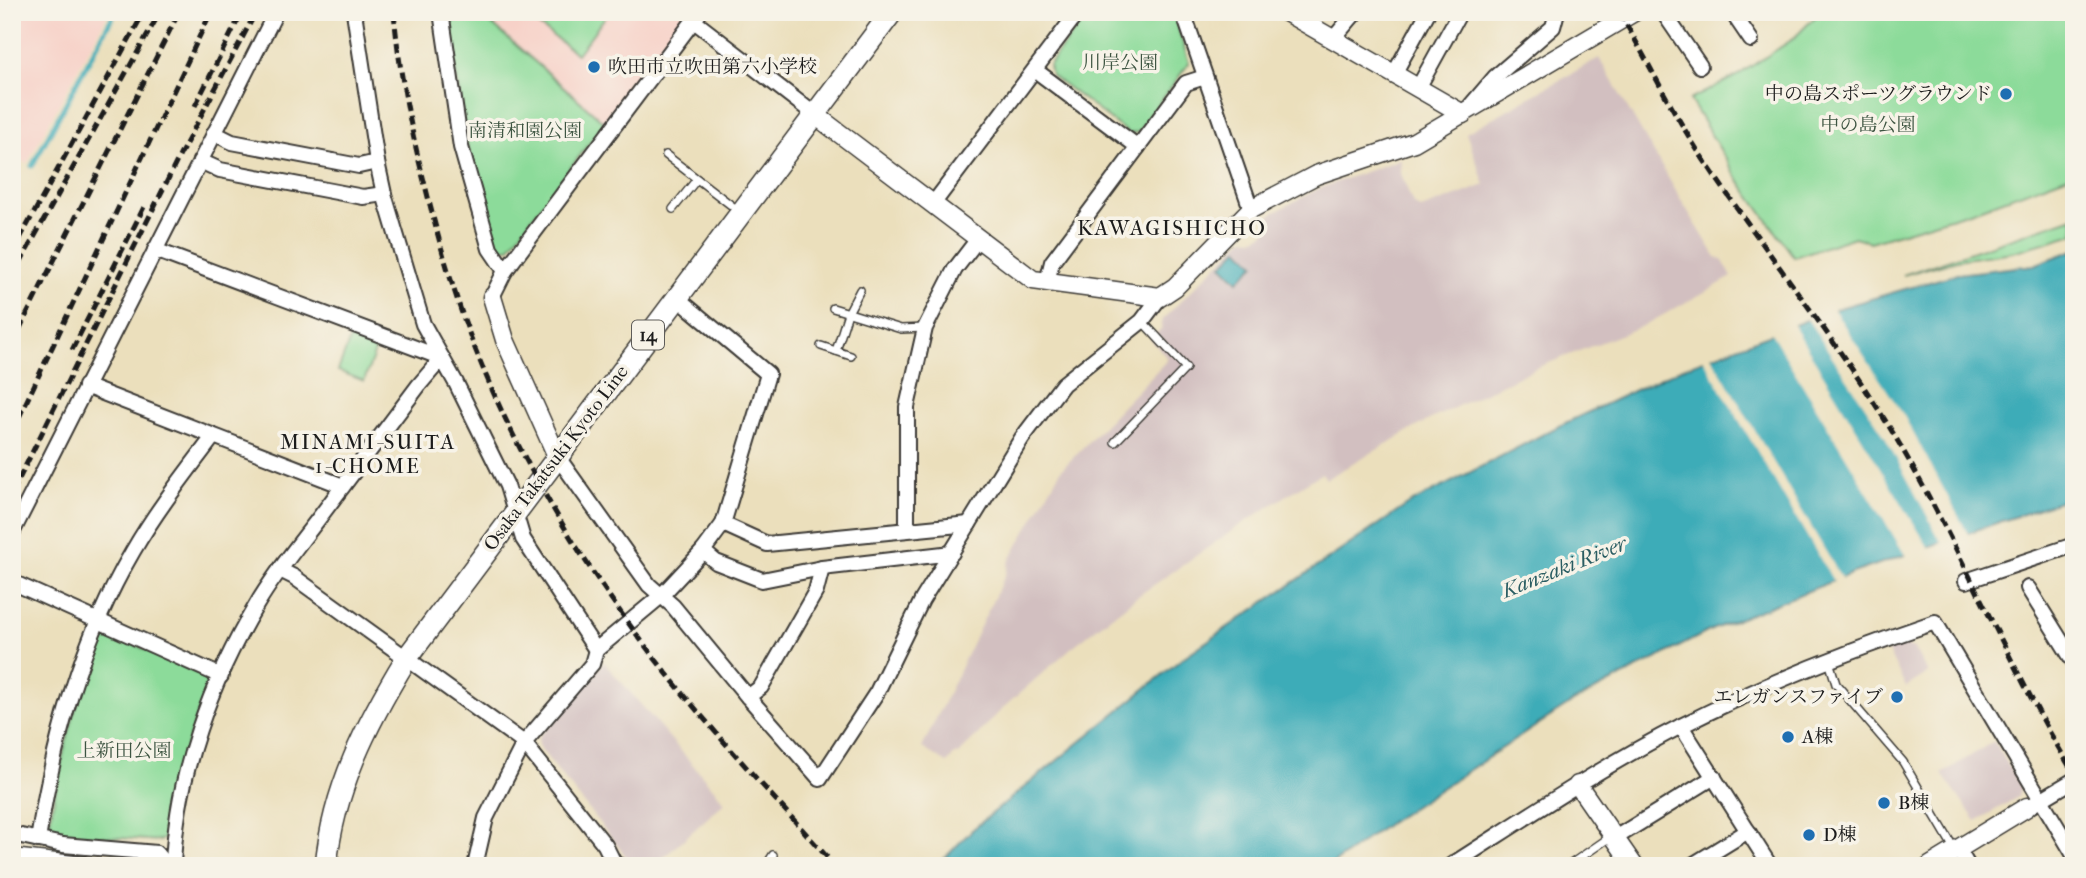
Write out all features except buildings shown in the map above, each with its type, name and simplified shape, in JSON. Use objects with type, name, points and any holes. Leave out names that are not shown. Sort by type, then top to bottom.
[{"type":"main road","name":"Osaka Takatsuki Kyoto Line","points":[[326,866],[329,834],[350,764],[406,659],[892,12]]},
{"type":"street","points":[[12,533],[276,12]]},
{"type":"street","points":[[354,12],[384,194],[423,324],[507,486],[523,539],[597,650]]},
{"type":"street","points":[[441,12],[461,147],[490,249],[505,271]]},
{"type":"street","points":[[933,204],[1078,12]]},
{"type":"street","points":[[1183,12],[1251,209]]},
{"type":"street","points":[[1286,12],[1463,114]]},
{"type":"street","points":[[1333,39],[1356,12]]},
{"type":"street","points":[[1394,74],[1428,12]]},
{"type":"street","points":[[1418,88],[1460,12]]},
{"type":"street","points":[[1463,114],[1495,77],[1553,27],[1557,12]]},
{"type":"street","points":[[1160,297],[1033,280],[814,114],[697,16],[505,271],[492,297],[505,340],[557,456],[649,585],[673,606],[820,779],[877,692],[922,600],[1022,438],[1063,384],[1142,321],[1160,297],[1175,287],[1251,209],[1316,175],[1414,142],[1634,12]]},
{"type":"street","points":[[1663,12],[1700,66]]},
{"type":"street","points":[[1732,12],[1751,40]]},
{"type":"street","points":[[1035,70],[1138,147]]},
{"type":"street","points":[[1047,282],[1052,261],[1186,83],[1205,77]]},
{"type":"street","points":[[214,133],[232,142],[359,166],[377,162]]},
{"type":"street","points":[[200,161],[220,170],[363,197],[384,194]]},
{"type":"street","points":[[908,530],[907,407],[925,328],[955,269],[978,239]]},
{"type":"street","points":[[155,250],[442,358]]},
{"type":"street","points":[[475,866],[486,818],[524,743],[592,664],[597,650],[661,596],[703,551],[723,524],[768,374],[676,297]]},
{"type":"street","points":[[171,866],[183,792],[197,735],[221,677],[258,602],[442,358]]},
{"type":"street","points":[[85,386],[343,486]]},
{"type":"street","points":[[38,840],[63,716],[98,620],[127,561],[213,437]]},
{"type":"street","points":[[723,524],[767,544],[969,524]]},
{"type":"street","points":[[1966,581],[2074,545]]},
{"type":"street","points":[[703,551],[716,562],[762,580],[822,568],[952,553]]},
{"type":"street","points":[[748,697],[761,687],[816,591],[822,568]]},
{"type":"street","points":[[280,570],[294,577],[524,743],[605,845],[615,865]]},
{"type":"street","points":[[12,582],[221,677]]},
{"type":"street","points":[[2028,587],[2074,662]]},
{"type":"street","points":[[1451,866],[1578,785],[1681,726],[1743,696],[1858,648],[1935,622],[2034,804],[2074,855]]},
{"type":"street","points":[[1681,726],[1770,866]]},
{"type":"street","points":[[1614,837],[1714,777]]},
{"type":"street","points":[[1930,866],[2074,780]]},
{"type":"street","points":[[1578,785],[1634,866]]},
{"type":"street","points":[[1691,866],[1748,831]]},
{"type":"street","points":[[12,834],[63,845],[157,853],[171,866]]},
{"type":"street","points":[[1957,850],[1968,866]]},
{"type":"street","points":[[12,858],[82,866]]},
{"type":"lane","points":[[666,155],[740,212]]},
{"type":"lane","points":[[673,209],[697,179]]},
{"type":"lane","points":[[836,351],[848,313],[860,290]]},
{"type":"lane","points":[[833,308],[901,329],[925,328]]},
{"type":"lane","points":[[1115,442],[1186,368],[1142,321]]},
{"type":"lane","points":[[821,346],[850,356]]},
{"type":"lane","points":[[1829,660],[1836,684],[1903,762],[1957,850]]},
{"type":"lane","points":[[1568,866],[1614,837]]},
{"type":"lane","points":[[766,866],[773,855]]},
{"type":"shaded area","points":[[33,12],[108,14],[27,164],[16,158],[12,164],[12,18]]},
{"type":"shaded area","name":"吹田市立吹田第六小学校","points":[[478,12],[689,12],[605,123]]},
{"type":"shaded area","points":[[1599,58],[1681,200],[1716,257],[1723,261],[1732,277],[1645,325],[1536,368],[1427,421],[1326,479],[1322,473],[1135,598],[1071,648],[1004,707],[947,763],[922,748],[1006,573],[1008,563],[1061,470],[1168,359],[1150,339],[1161,329],[1163,319],[1244,238],[1253,239],[1265,233],[1271,214],[1320,188],[1401,159],[1400,171],[1413,204],[1421,209],[1485,185],[1466,133]]},
{"type":"shaded area","points":[[1906,641],[1909,648],[1913,647],[1928,673],[1906,687],[1886,648]]},
{"type":"shaded area","points":[[604,662],[725,802],[654,866],[628,859],[539,747],[538,738]]},
{"type":"shaded area","points":[[1994,741],[2021,787],[2018,797],[1976,821],[1942,774]]},
{"type":"green space","name":"南清和園公園","points":[[446,12],[478,12],[605,123],[509,248],[496,248],[467,144]]},
{"type":"green space","points":[[521,12],[609,12],[577,54]]},
{"type":"green space","name":"川岸公園","points":[[1089,12],[1173,12],[1189,63],[1138,132],[1129,134],[1051,75],[1049,65]]},
{"type":"green space","name":"中の島公園","points":[[1820,12],[2074,12],[2074,174],[1973,211],[1870,242],[1855,237],[1794,257],[1738,179],[1690,100],[1738,75],[1793,39]]},
{"type":"green space","points":[[2074,217],[2074,234],[2013,252],[1957,260],[1903,275]]},
{"type":"green space","points":[[353,331],[379,341],[364,381],[338,371]]},
{"type":"green space","name":"上新田公園","points":[[109,633],[205,676],[208,685],[187,744],[166,837],[159,841],[56,833],[49,827],[63,754],[83,683],[100,637]]},
{"type":"water","points":[[1239,248],[1255,264],[1238,281],[1222,265]]},
{"type":"water","name":"Kanzaki River","points":[[2074,250],[2074,496],[1853,573],[1711,630],[1571,703],[1390,822],[1330,866],[937,866],[972,830],[1184,657],[1409,504],[1559,426],[1680,369],[1836,309],[1957,274],[2034,265]]},
{"type":"pier","points":[[1832,307],[1904,416],[1969,536],[1943,545],[1881,430],[1806,317]]},
{"type":"pier","points":[[1792,323],[1930,550],[1907,558],[1770,331]]},
{"type":"pier","points":[[1710,354],[1843,581],[1835,584],[1702,357]]},
{"type":"waterway","points":[[32,166],[115,12]]},
{"type":"railway","points":[[12,253],[144,12]]},
{"type":"railway","points":[[12,277],[160,12]]},
{"type":"railway","points":[[12,344],[179,12]]},
{"type":"railway","points":[[12,432],[211,12]]},
{"type":"railway","points":[[195,106],[242,12]]},
{"type":"railway","points":[[12,493],[180,155],[256,12]]},
{"type":"railway","points":[[394,12],[411,123],[449,274],[478,356],[527,462],[566,531],[655,659],[730,749],[835,866]]},
{"type":"railway","points":[[1619,12],[1694,145],[1848,364],[1893,433],[1940,518],[2027,690],[2074,774]]},
{"type":"railway","points":[[72,350],[146,203]]},
{"type":"place","name":"吹田市立吹田第六小学校","points":[[594,67]]},
{"type":"place","name":"中の島スポーツグラウンド","points":[[2006,94]]},
{"type":"place","name":"エレガンスファイブ","points":[[1897,697]]},
{"type":"place","name":"A棟","points":[[1788,737]]},
{"type":"place","name":"B棟","points":[[1884,803]]},
{"type":"place","name":"D棟","points":[[1809,835]]},
{"type":"district","name":"KAWAGISHICHO","points":[[1172,228]]},
{"type":"district","name":"MINAMI-SUITA 1-CHOME","points":[[368,454]]}]
